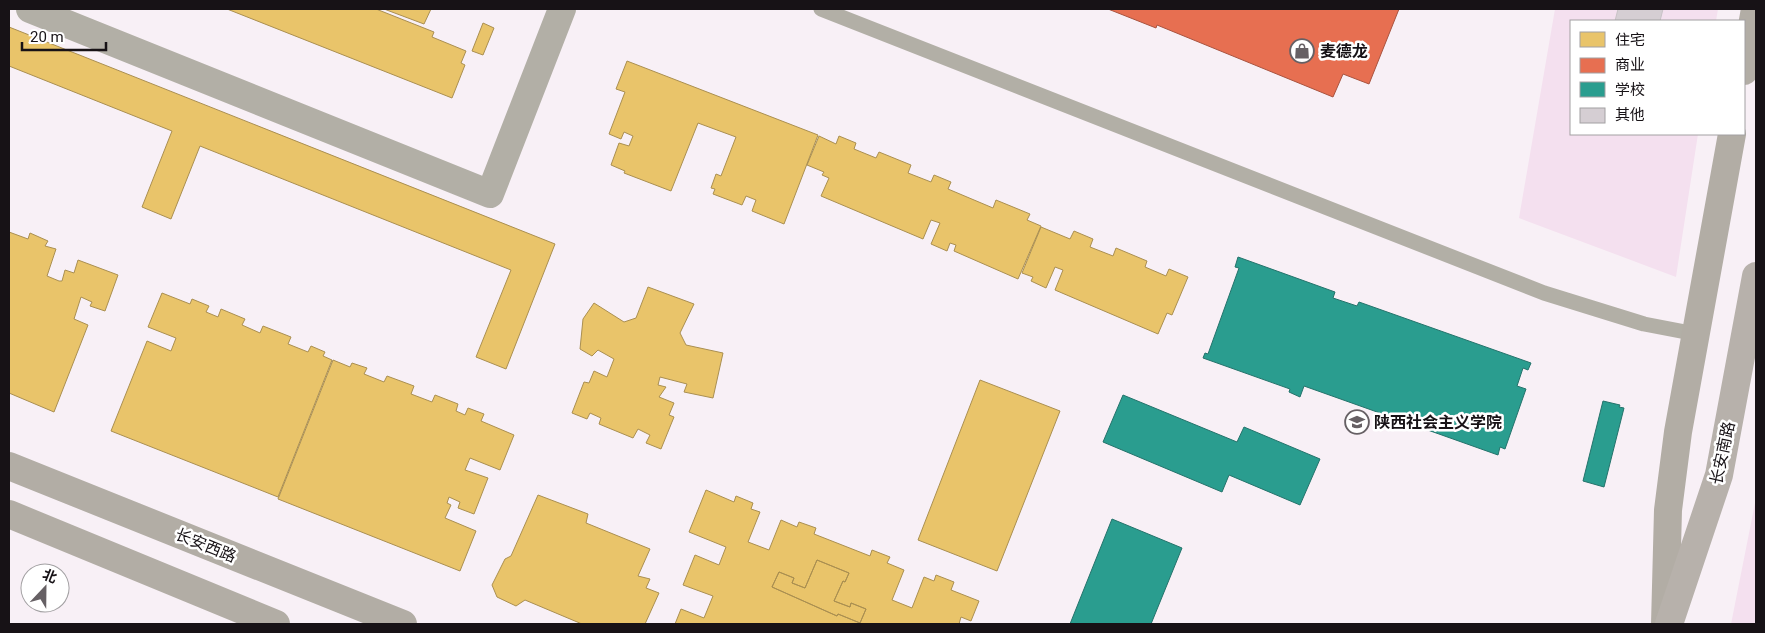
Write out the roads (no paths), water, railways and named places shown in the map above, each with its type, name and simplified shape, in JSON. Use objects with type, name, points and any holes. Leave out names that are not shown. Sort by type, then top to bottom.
[{"type":"main road","points":[[1745,65],[1755,9]]},
{"type":"main road","points":[[1665,624],[1668,510],[1678,432],[1732,135]]},
{"type":"main road","name":"长安南路","points":[[1669,624],[1719,475],[1756,276]]},
{"type":"main road","name":"长安西路","points":[[9,466],[403,624]]},
{"type":"main road","points":[[9,514],[276,624]]},
{"type":"street","points":[[30,9],[490,194],[562,9]]},
{"type":"lane","points":[[820,9],[1544,293],[1644,324],[1696,334]]},
{"type":"place","name":"麦德龙","points":[[1302,51]]},
{"type":"place","name":"陕西社会主义学院","points":[[1357,422]]}]
